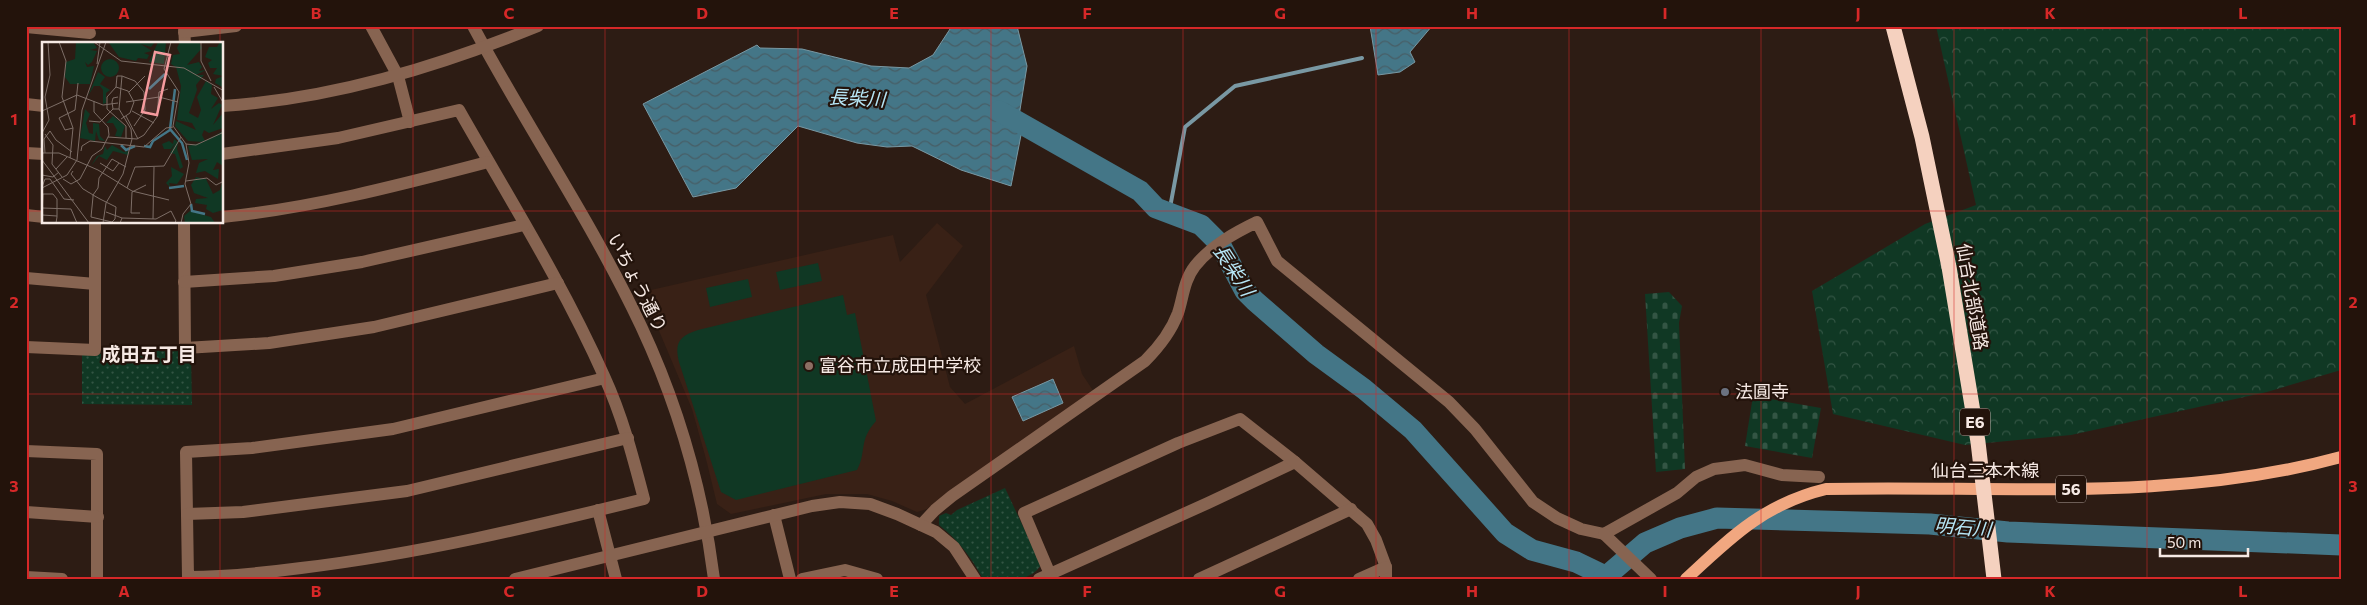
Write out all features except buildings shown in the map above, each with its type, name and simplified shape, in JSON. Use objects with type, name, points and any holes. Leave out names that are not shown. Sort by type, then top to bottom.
[{"type":"highway","name":"仙台北部道路","points":[[1893,26],[1922,137],[1949,267],[1978,442],[1994,579]]},
{"type":"main road","name":"仙台三本木線","points":[[1686,579],[1744,527],[1799,496],[1826,489],[2131,489],[2201,484],[2255,477],[2341,458]]},
{"type":"street","points":[[184,34],[236,26]]},
{"type":"street","points":[[371,26],[398,76],[410,122]]},
{"type":"street","name":"いちょう通り","points":[[473,26],[570,194],[641,326],[674,407],[690,460],[707,532],[714,579]]},
{"type":"street","points":[[224,106],[306,96],[398,76],[484,47],[538,26]]},
{"type":"street","points":[[26,27],[90,34]]},
{"type":"street","points":[[26,104],[42,106]]},
{"type":"street","points":[[224,154],[338,138],[459,110],[558,283],[605,378],[628,438],[644,498],[417,551],[328,565],[224,578],[188,577],[186,452],[252,448],[393,429],[605,378]]},
{"type":"street","points":[[26,153],[42,154]]},
{"type":"street","points":[[224,216],[267,212],[350,198],[488,162]]},
{"type":"street","points":[[26,215],[42,217]]},
{"type":"street","points":[[921,525],[952,496],[1145,361],[1164,341],[1177,316],[1185,286],[1194,267],[1225,239],[1257,222],[1277,261],[1449,402],[1475,429],[1533,502],[1557,518],[1581,529],[1604,534],[1647,575]]},
{"type":"street","points":[[26,347],[95,350],[95,224]]},
{"type":"street","points":[[184,224],[185,348],[270,342],[374,326],[558,283]]},
{"type":"street","points":[[184,282],[274,276],[362,262],[524,224]]},
{"type":"street","points":[[26,278],[95,284]]},
{"type":"street","points":[[1295,462],[1208,504],[1047,577],[1024,513],[1178,443],[1240,419],[1295,462],[1367,524],[1376,540],[1386,573],[1359,579]]},
{"type":"street","points":[[187,514],[243,512],[407,491],[628,438]]},
{"type":"street","points":[[26,451],[97,454],[97,579]]},
{"type":"street","points":[[1604,534],[1677,492],[1696,477],[1714,469],[1745,465],[1782,475],[1819,476]]},
{"type":"street","points":[[515,579],[774,515],[840,502],[870,504],[936,532],[954,547],[975,579]]},
{"type":"street","points":[[1199,579],[1351,509]]},
{"type":"street","points":[[598,510],[616,579]]},
{"type":"street","points":[[26,512],[98,517]]},
{"type":"street","points":[[774,515],[790,579]]},
{"type":"street","points":[[802,579],[845,570],[877,579]]},
{"type":"street","points":[[26,577],[61,579]]},
{"type":"shaded area","name":"富谷市立成田中学校","points":[[937,223],[963,246],[926,295],[950,387],[965,404],[1074,346],[1082,374],[1094,392],[927,509],[917,512],[892,501],[867,494],[826,494],[731,514],[717,504],[692,409],[649,307],[651,290],[893,235],[900,262]]},
{"type":"green space","points":[[1936,26],[2341,26],[2341,370],[2267,392],[2071,435],[1965,445],[1833,414],[1812,291],[1925,224],[1976,205]]},
{"type":"green space","points":[[818,263],[822,281],[780,290],[776,272]]},
{"type":"green space","points":[[748,279],[752,297],[710,307],[706,288]]},
{"type":"green space","points":[[1669,292],[1682,306],[1679,323],[1685,469],[1656,472],[1645,294]]},
{"type":"green space","points":[[843,295],[847,315],[855,313],[876,421],[867,435],[862,458],[857,470],[736,500],[721,492],[679,362],[677,349],[680,341],[683,337],[698,330]]},
{"type":"green space","points":[[179,347],[179,355],[191,354],[192,405],[82,404],[82,354],[101,354],[101,348]]},
{"type":"green space","points":[[1753,396],[1821,408],[1812,458],[1745,446]]},
{"type":"green space","points":[[1005,488],[1041,565],[1036,571],[1023,578],[1007,580],[983,579],[964,550],[939,525],[939,516],[946,513],[951,515],[957,510]]},
{"type":"water","points":[[952,26],[1017,26],[1027,66],[1019,116],[1024,120],[1011,186],[961,170],[912,146],[887,147],[857,143],[798,126],[736,188],[693,197],[643,104],[757,45],[760,48],[802,49],[871,66],[909,68],[933,55]]},
{"type":"water","points":[[1370,26],[1432,26],[1410,52],[1415,62],[1400,72],[1378,75]]},
{"type":"water","points":[[1053,379],[1063,403],[1023,421],[1012,397]]},
{"type":"waterway","points":[[1169,213],[1185,127],[1235,86],[1362,58]]},
{"type":"waterway","name":"長柴川","points":[[999,111],[1140,191],[1156,208],[1201,225],[1220,244],[1245,291],[1316,354],[1364,389],[1413,430],[1505,533],[1532,550],[1576,562],[1605,576]]},
{"type":"waterway","name":"明石川","points":[[1603,579],[1645,543],[1680,528],[1717,518],[1930,524],[2008,532],[2341,545]]},
{"type":"place","name":"富谷市立成田中学校","points":[[809,366]]},
{"type":"place","name":"法圓寺","points":[[1725,392]]},
{"type":"district","name":"成田五丁目","points":[[149,354]]}]
